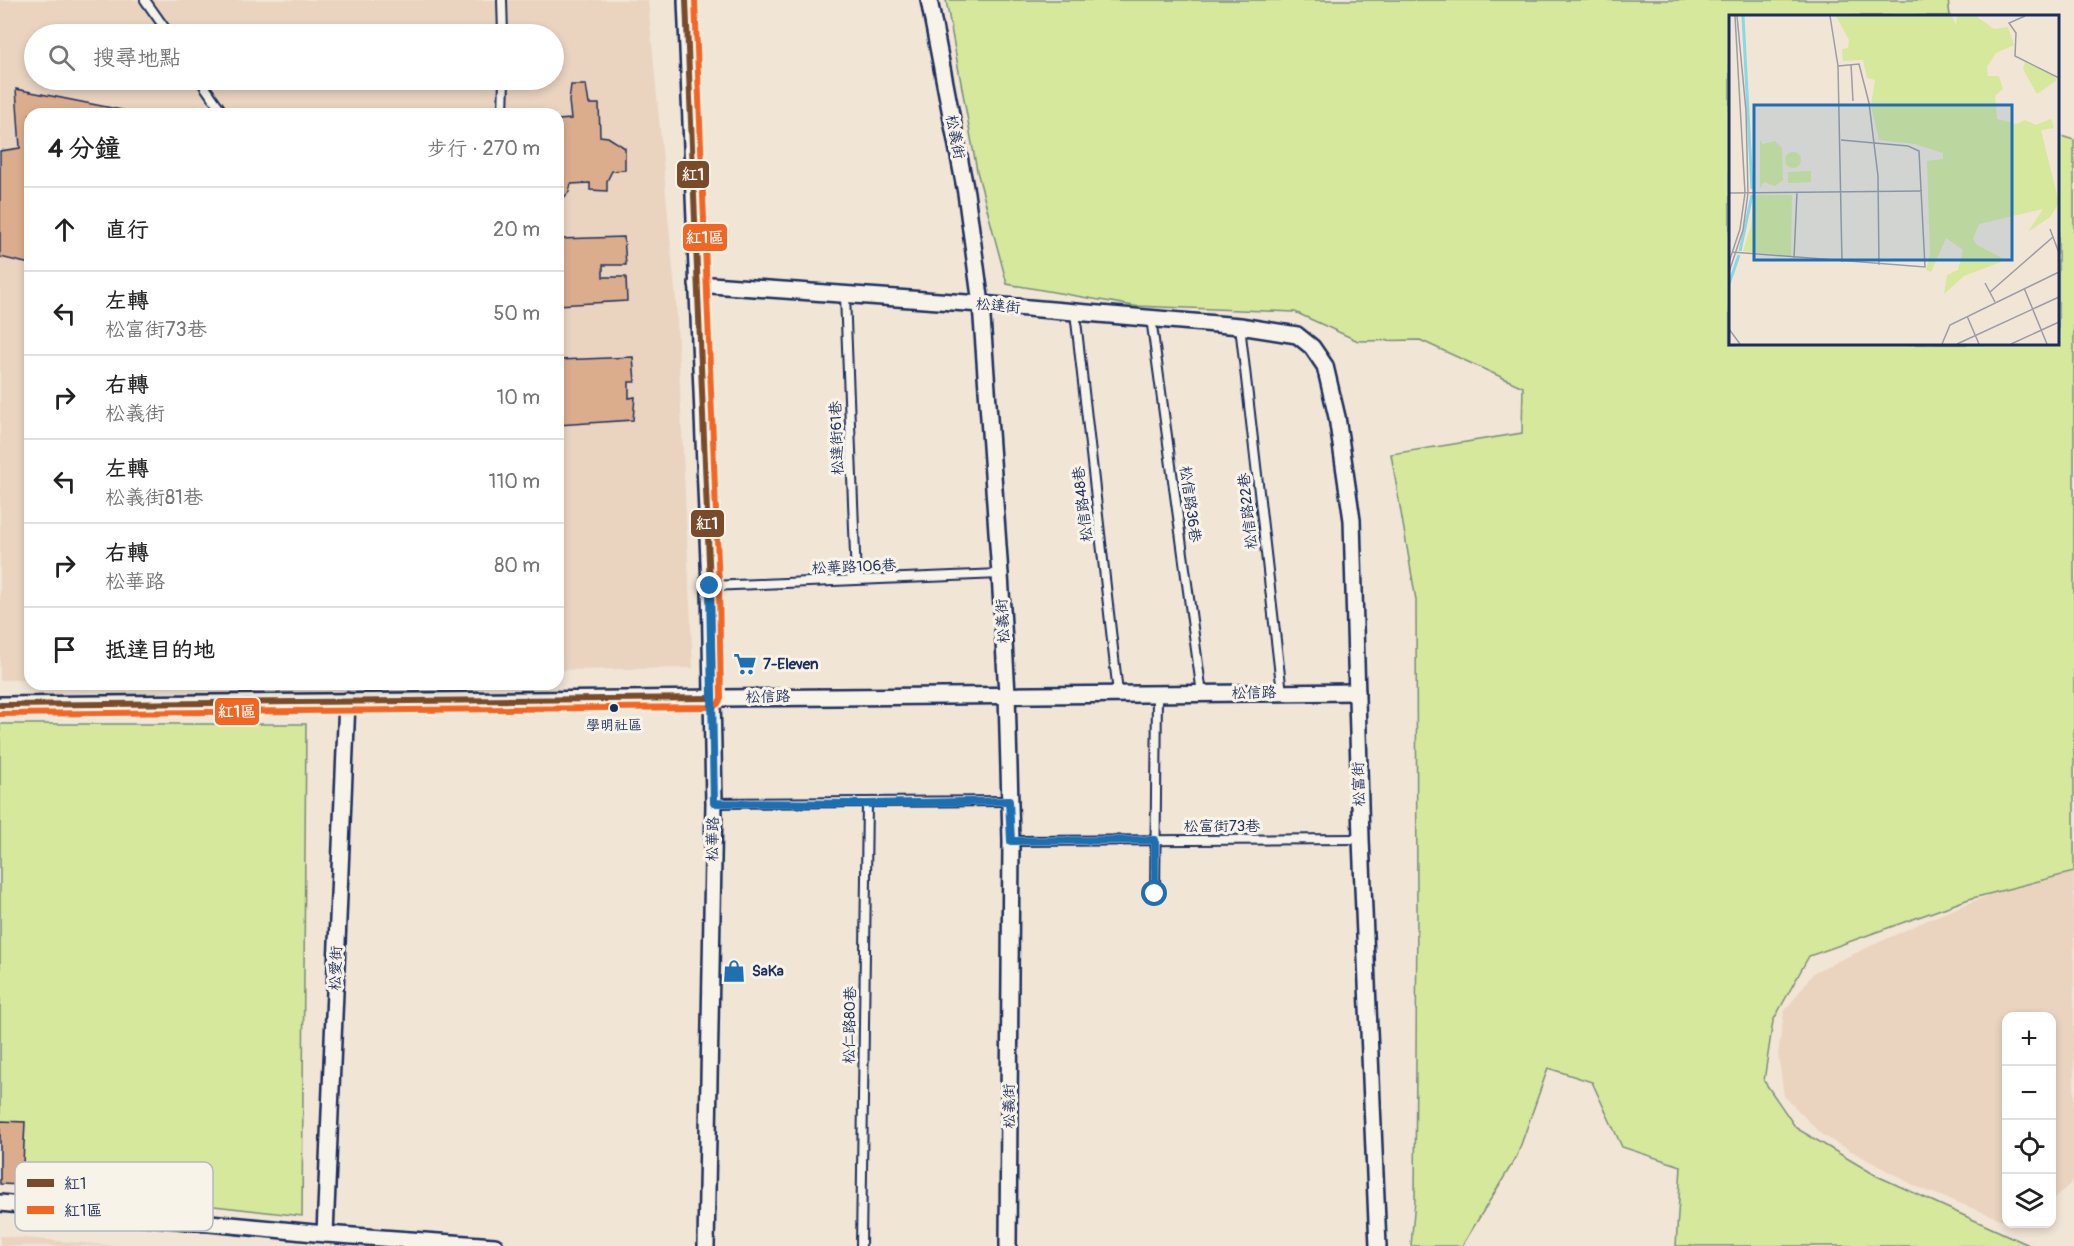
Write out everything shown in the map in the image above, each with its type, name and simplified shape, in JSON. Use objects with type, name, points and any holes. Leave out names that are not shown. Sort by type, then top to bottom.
[{"type":"street","name":"松華路","points":[[686,0],[710,586],[714,803],[706,1246]]},
{"type":"street","name":"松義街","points":[[929,0],[966,193],[981,304],[1000,574],[1011,841],[1008,1246]]},
{"type":"street","name":"松達街","points":[[697,284],[1151,318],[1240,326],[1297,335]]},
{"type":"street","name":"松富街","points":[[1297,335],[1312,347],[1325,366],[1337,417],[1352,520],[1361,839],[1378,1246]]},
{"type":"street","name":"松信路","points":[[0,705],[1357,692]]},
{"type":"street","name":"松愛街","points":[[326,1234],[347,701]]},
{"type":"street","points":[[0,1203],[15,1204]]},
{"type":"street","points":[[213,1223],[495,1246]]},
{"type":"lane","points":[[145,0],[162,24]]},
{"type":"lane","points":[[502,0],[503,24]]},
{"type":"lane","points":[[207,90],[220,108]]},
{"type":"lane","points":[[504,90],[505,108]]},
{"type":"lane","name":"松達街61巷","points":[[845,295],[856,580]]},
{"type":"lane","name":"松信路48巷","points":[[1075,312],[1118,693]]},
{"type":"lane","name":"松信路36巷","points":[[1151,318],[1203,694]]},
{"type":"lane","name":"松信路22巷","points":[[1240,326],[1282,693]]},
{"type":"lane","name":"松華路106巷","points":[[710,586],[1000,574]]},
{"type":"lane","points":[[1155,894],[1157,695]]},
{"type":"lane","points":[[714,803],[867,804],[1009,801]]},
{"type":"lane","name":"松仁路80巷","points":[[861,1246],[867,804]]},
{"type":"lane","name":"松富街73巷","points":[[1011,841],[1361,839]]},
{"type":"shaded area","points":[[0,0],[648,0],[676,301],[693,668],[564,670],[564,108],[24,108],[24,680],[0,680]]},
{"type":"shaded area","points":[[2058,867],[2074,867],[2074,1180],[2056,1197],[2056,1012],[2002,1012],[2002,1219],[1917,1187],[1822,1135],[1784,1096],[1778,1054],[1784,1012],[1814,972],[1932,918]]},
{"type":"shaded area","points":[[0,1236],[120,1246],[0,1246]]},
{"type":"green space","points":[[946,0],[1948,0],[1950,15],[1729,15],[1729,345],[2059,345],[2059,135],[2074,140],[2074,872],[1969,899],[1809,956],[1773,1021],[1764,1081],[1796,1128],[1877,1176],[2031,1246],[1676,1246],[1681,1166],[1622,1147],[1592,1082],[1548,1068],[1517,1156],[1462,1246],[1411,1246],[1415,1200],[1416,600],[1391,454],[1522,433],[1523,387],[1420,340],[1358,341],[1295,312],[1134,306],[1007,284],[977,171]]},
{"type":"green space","points":[[0,724],[306,724],[302,1216],[213,1206],[213,1162],[15,1162],[15,1184],[0,1182]]},
{"type":"building","points":[[571,85],[586,85],[589,104],[599,104],[600,136],[608,137],[625,148],[625,170],[612,171],[607,181],[607,191],[590,190],[590,183],[571,184],[569,192],[564,197],[564,120],[571,119],[569,101]]},
{"type":"building","points":[[16,89],[112,108],[24,108],[24,263],[0,257],[0,151],[20,148]]},
{"type":"building","points":[[624,237],[626,265],[603,265],[603,277],[626,277],[627,301],[564,305],[564,239]]},
{"type":"building","points":[[633,357],[635,382],[629,382],[629,398],[635,397],[633,420],[564,425],[564,360]]},
{"type":"building","points":[[0,1121],[25,1122],[23,1162],[15,1162],[15,1185],[0,1184]]},
{"type":"transit line","name":"紅1","points":[[686,0],[710,586],[712,698]]},
{"type":"transit line","name":"紅1區","points":[[0,714],[712,707],[718,704],[721,698],[719,586],[695,0]]},
{"type":"transit line","name":"紅1","points":[[0,705],[712,698]]},
{"type":"place","name":"7-Eleven","points":[[745,664]]},
{"type":"place","name":"學明社區","points":[[614,708]]},
{"type":"place","name":"SaKa","points":[[734,971]]},
{"type":"route","points":[[710,586],[714,803],[867,804],[1009,801],[1011,841],[1155,840],[1155,894]]}]
